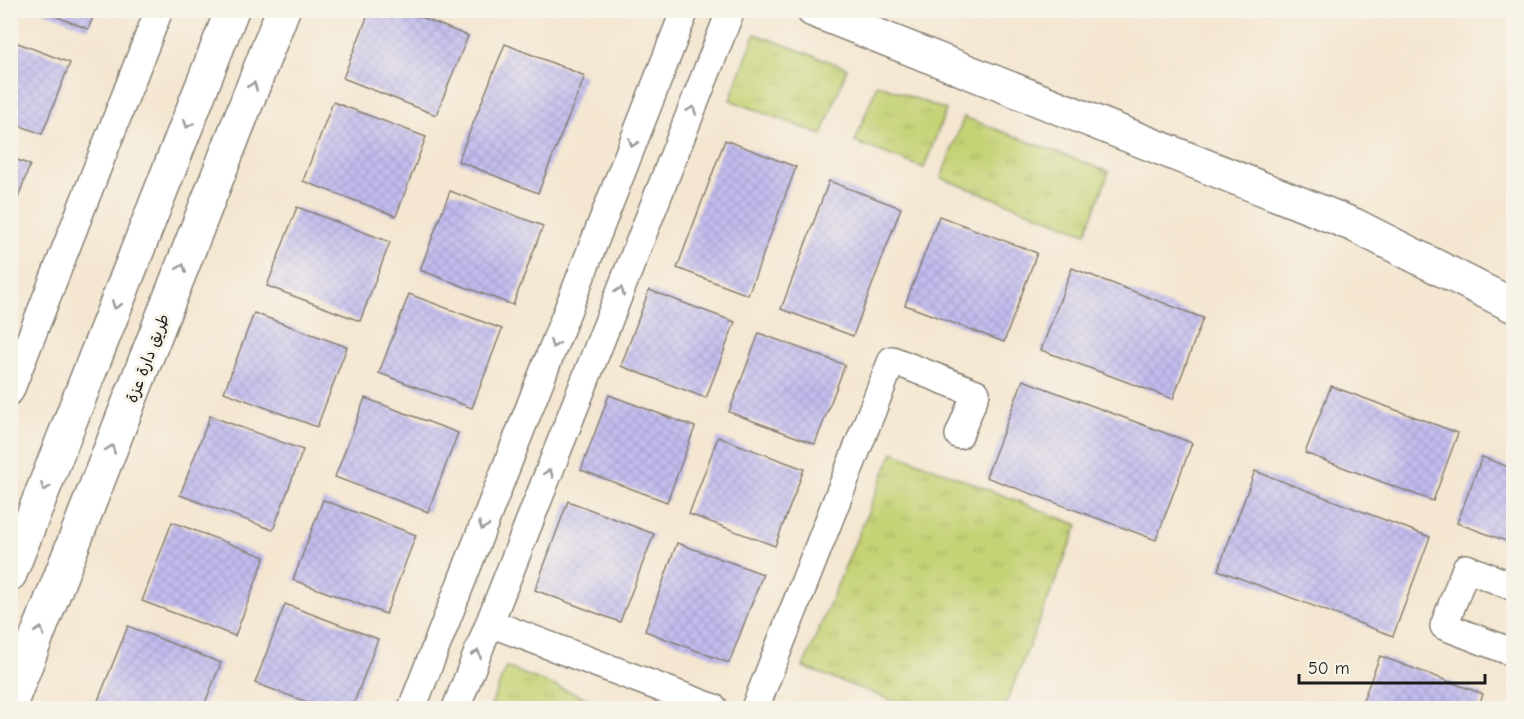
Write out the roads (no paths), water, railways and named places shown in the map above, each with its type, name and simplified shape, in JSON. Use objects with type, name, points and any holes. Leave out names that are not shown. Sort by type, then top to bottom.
[{"type":"main road","points":[[10,574],[232,10]]},
{"type":"main road","name":"طريق دارة عزة","points":[[10,705],[283,10]]},
{"type":"main road","points":[[813,10],[1354,225],[1514,306]]},
{"type":"street","points":[[10,391],[159,10]]},
{"type":"street","points":[[412,708],[685,10]]},
{"type":"street","points":[[456,708],[731,10]]},
{"type":"street","points":[[755,708],[892,360],[976,393],[959,435]]},
{"type":"street","points":[[1514,587],[1466,568],[1444,626],[1514,653]]},
{"type":"street","points":[[490,623],[714,708]]}]
